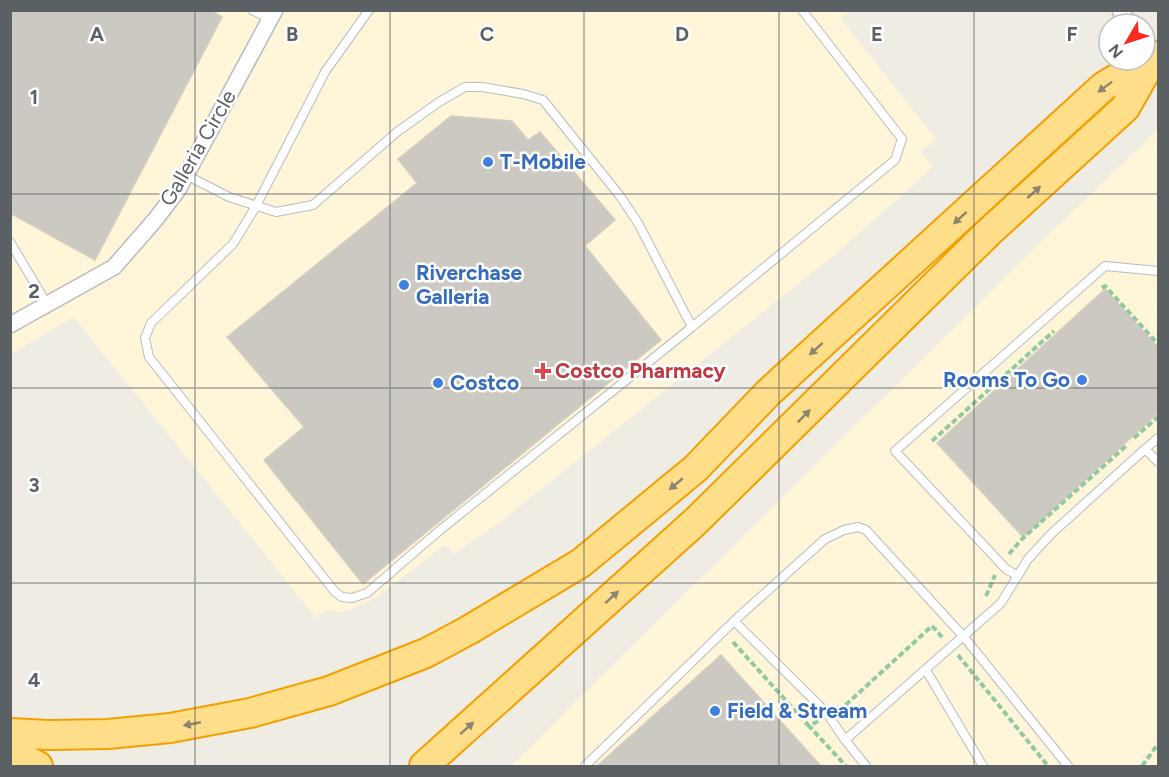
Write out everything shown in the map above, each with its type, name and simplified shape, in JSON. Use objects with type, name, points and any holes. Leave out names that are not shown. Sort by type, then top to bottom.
[{"type":"highway","points":[[10,733],[108,734],[170,728],[250,713],[329,691],[426,653],[582,563],[696,468],[768,393],[1122,72]]},
{"type":"highway","points":[[424,766],[694,522],[990,232],[1125,108],[1141,72]]},
{"type":"highway","points":[[10,751],[38,766]]},
{"type":"street","name":"Galleria Circle","points":[[10,325],[114,267],[155,220],[178,190],[273,15]]},
{"type":"lane","points":[[252,10],[273,15]]},
{"type":"lane","points":[[369,10],[325,72],[256,206],[233,244],[151,323],[145,338],[149,357],[334,592],[342,597],[352,598],[367,592],[895,160],[902,139],[802,10]]},
{"type":"lane","points":[[186,175],[229,197],[276,213],[313,205],[397,132],[439,102],[465,87],[482,87],[543,100],[620,196],[638,223],[692,327]]},
{"type":"lane","points":[[10,242],[47,304]]},
{"type":"lane","points":[[1018,576],[1006,569],[895,451],[1105,266],[1158,271]]},
{"type":"lane","points":[[845,740],[1001,603],[1028,560],[1051,534],[1158,438]]},
{"type":"lane","points":[[1145,449],[1158,462]]},
{"type":"lane","points":[[585,766],[734,621],[825,539],[844,530],[858,527],[866,530],[964,637],[1068,766]]},
{"type":"lane","points":[[734,621],[828,715],[866,766]]},
{"type":"lane","points":[[926,670],[983,766]]},
{"type":"path","points":[[1096,293],[1105,285],[1158,344]]},
{"type":"path","points":[[932,441],[1062,324]]},
{"type":"path","points":[[809,726],[838,711],[932,626],[1048,766]]},
{"type":"path","points":[[724,631],[846,766]]},
{"type":"path","points":[[1142,766],[1158,744]]},
{"type":"shaded area","name":"Riverchase Galleria","points":[[10,11],[850,11],[841,19],[936,139],[922,151],[933,167],[837,253],[497,524],[454,554],[448,547],[443,546],[377,597],[352,609],[340,612],[326,610],[316,618],[74,317],[11,354]]},
{"type":"shaded area","points":[[1158,130],[1158,766],[511,766],[1048,235]]},
{"type":"building","points":[[10,10],[211,10],[222,17],[95,260],[10,213]]},
{"type":"building","name":"Costco","points":[[451,116],[512,121],[528,140],[540,132],[615,220],[585,246],[661,340],[363,584],[264,460],[304,427],[227,337],[417,183],[398,159]]},
{"type":"building","name":"Rooms To Go","points":[[1105,289],[1158,347],[1158,413],[1023,537],[937,443]]},
{"type":"building","name":"Field & Stream","points":[[721,655],[821,766],[597,766]]},
{"type":"place","name":"T-Mobile","points":[[488,162]]},
{"type":"place","name":"Riverchase Galleria","points":[[404,285]]},
{"type":"place","name":"Costco Pharmacy","points":[[543,371]]},
{"type":"place","name":"Rooms To Go","points":[[1082,380]]},
{"type":"place","name":"Costco","points":[[438,383]]},
{"type":"place","name":"Field & Stream","points":[[715,711]]}]
